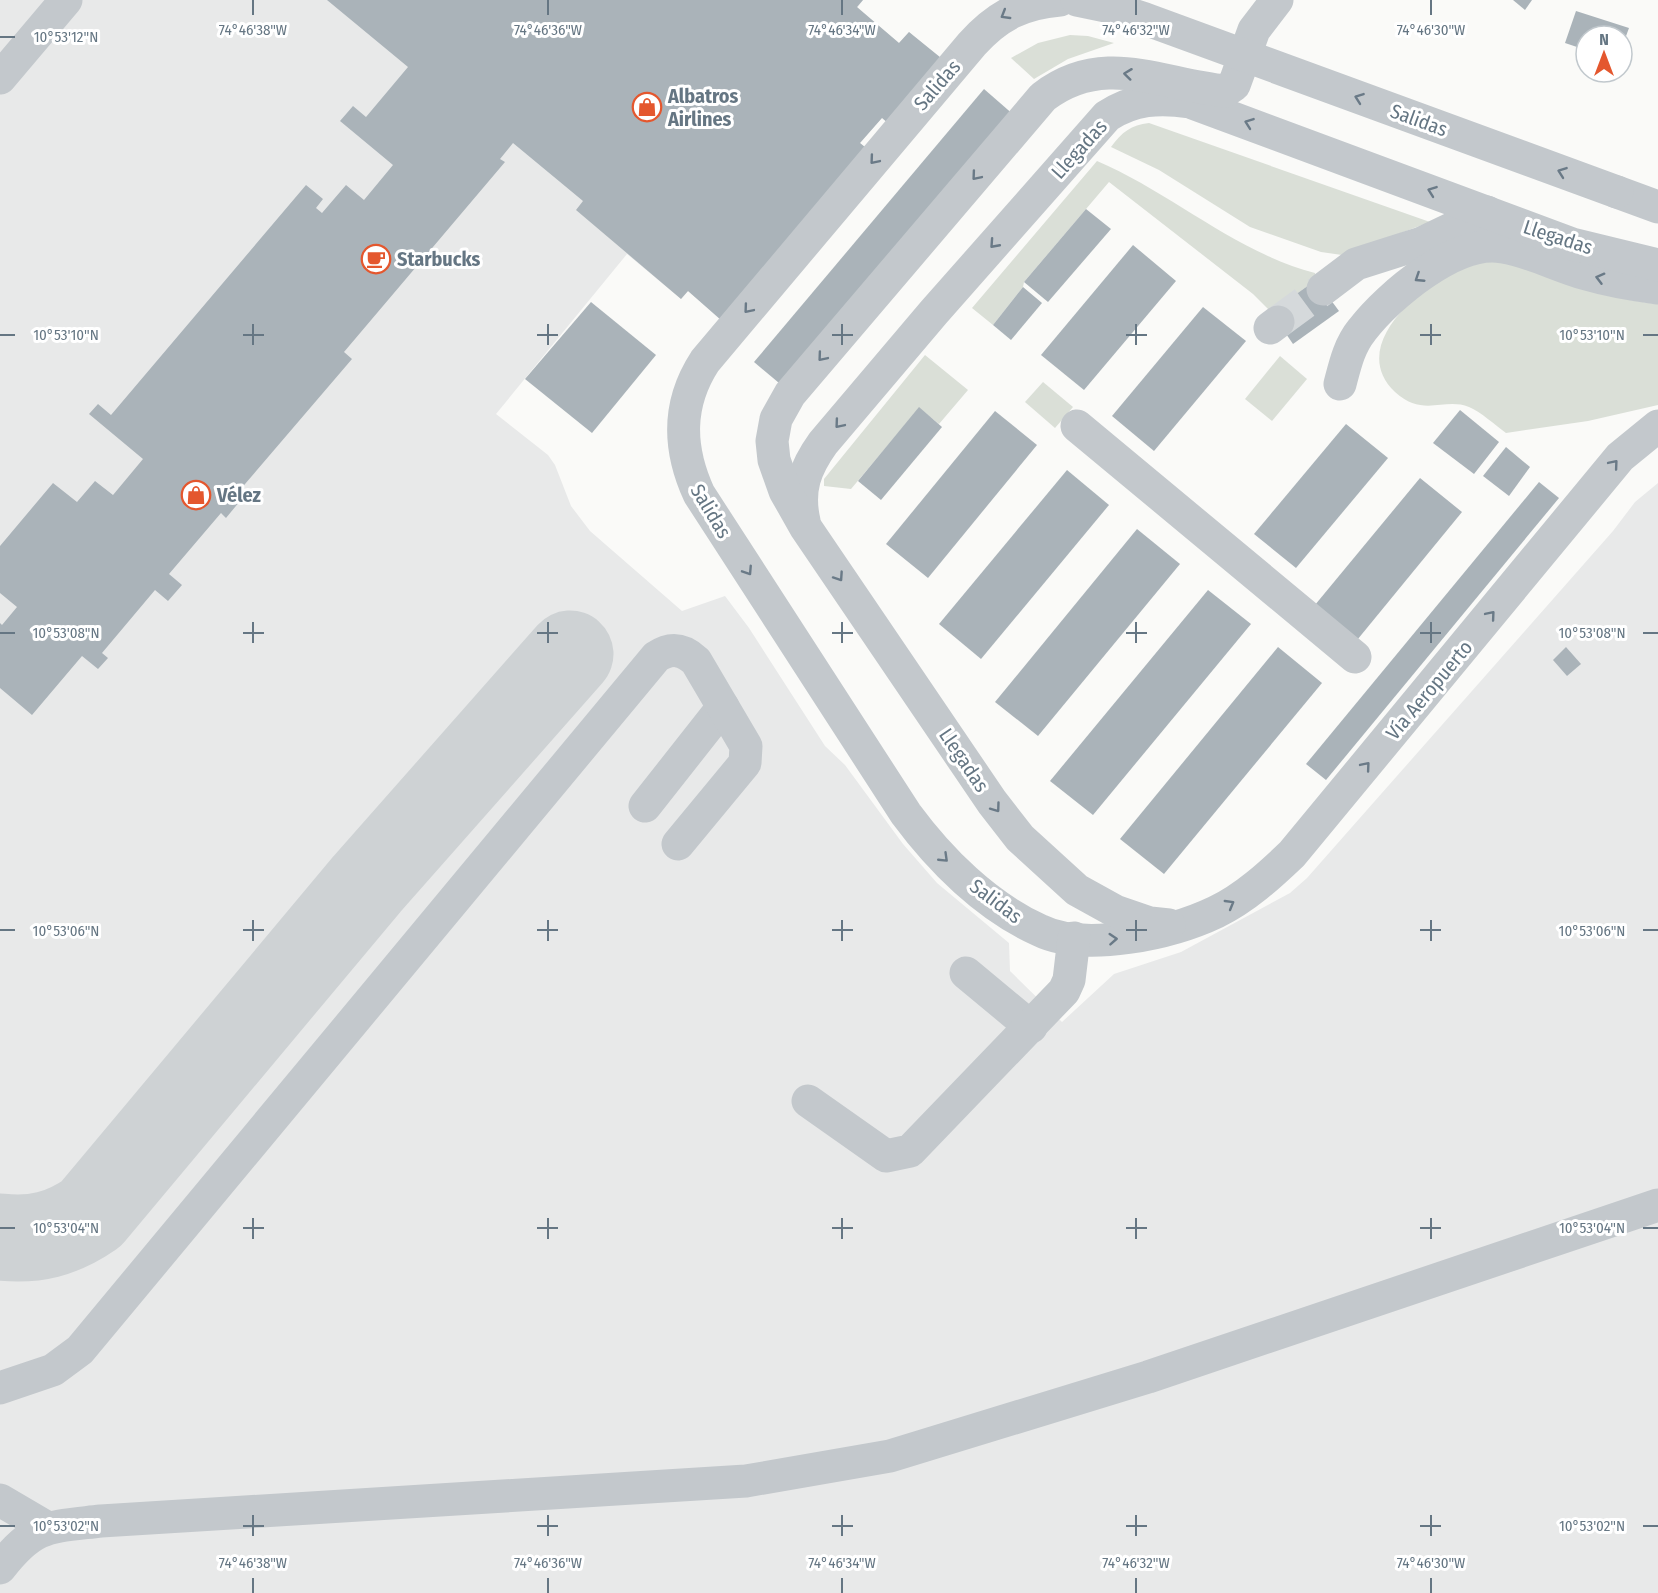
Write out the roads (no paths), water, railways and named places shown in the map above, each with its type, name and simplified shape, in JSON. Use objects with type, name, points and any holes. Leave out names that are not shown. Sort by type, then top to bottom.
[{"type":"street","points":[[0,78],[66,0]]},
{"type":"street","name":"Salidas","points":[[1060,0],[1032,3],[1010,12],[982,33],[714,349],[697,374],[685,408],[683,446],[699,494],[906,814],[934,848],[998,907],[1040,932],[1074,938],[1117,939],[1176,926]]},
{"type":"street","name":"Salidas","points":[[1077,0],[1107,6],[1145,19],[1658,207]]},
{"type":"street","name":"Llegadas","points":[[1176,926],[1150,923],[1099,904],[1060,877],[1020,838],[992,802],[806,528],[785,491],[774,460],[772,441],[780,410],[1034,107],[1059,86],[1085,74],[1099,73],[1166,79],[1225,91],[1234,85],[1254,30],[1277,0]]},
{"type":"street","name":"Llegadas","points":[[806,528],[800,498],[803,479],[811,459],[823,443],[934,312],[1107,116],[1135,102],[1157,99],[1190,102],[1572,244],[1658,265]]},
{"type":"street","points":[[1327,296],[1356,264],[1429,240],[1487,212]]},
{"type":"street","points":[[1340,384],[1355,340],[1397,293],[1420,276],[1470,249],[1486,245],[1502,246],[1585,274],[1658,288]]},
{"type":"street","points":[[1077,426],[1355,657]]},
{"type":"street","name":"Vía Aeropuerto","points":[[1176,926],[1216,912],[1240,898],[1292,854],[1620,457],[1658,426]]},
{"type":"street","points":[[0,1388],[53,1370],[80,1350],[656,657],[666,650],[687,653],[696,661],[746,746],[745,763],[678,844]]},
{"type":"street","points":[[645,806],[723,707]]},
{"type":"street","points":[[808,1101],[886,1156],[910,1151],[1064,992],[1069,980],[1074,938]]},
{"type":"street","points":[[966,973],[1031,1027]]},
{"type":"street","points":[[0,1568],[17,1546],[46,1527],[101,1521],[746,1481],[890,1456],[1148,1377],[1658,1205]]},
{"type":"street","points":[[0,1500],[46,1527]]},
{"type":"tunnel","points":[[1278,322],[1323,289]]},
{"type":"place","name":"Albatros Airlines","points":[[647,107]]},
{"type":"place","name":"Starbucks","points":[[376,259]]},
{"type":"place","name":"Vélez","points":[[196,495]]}]
